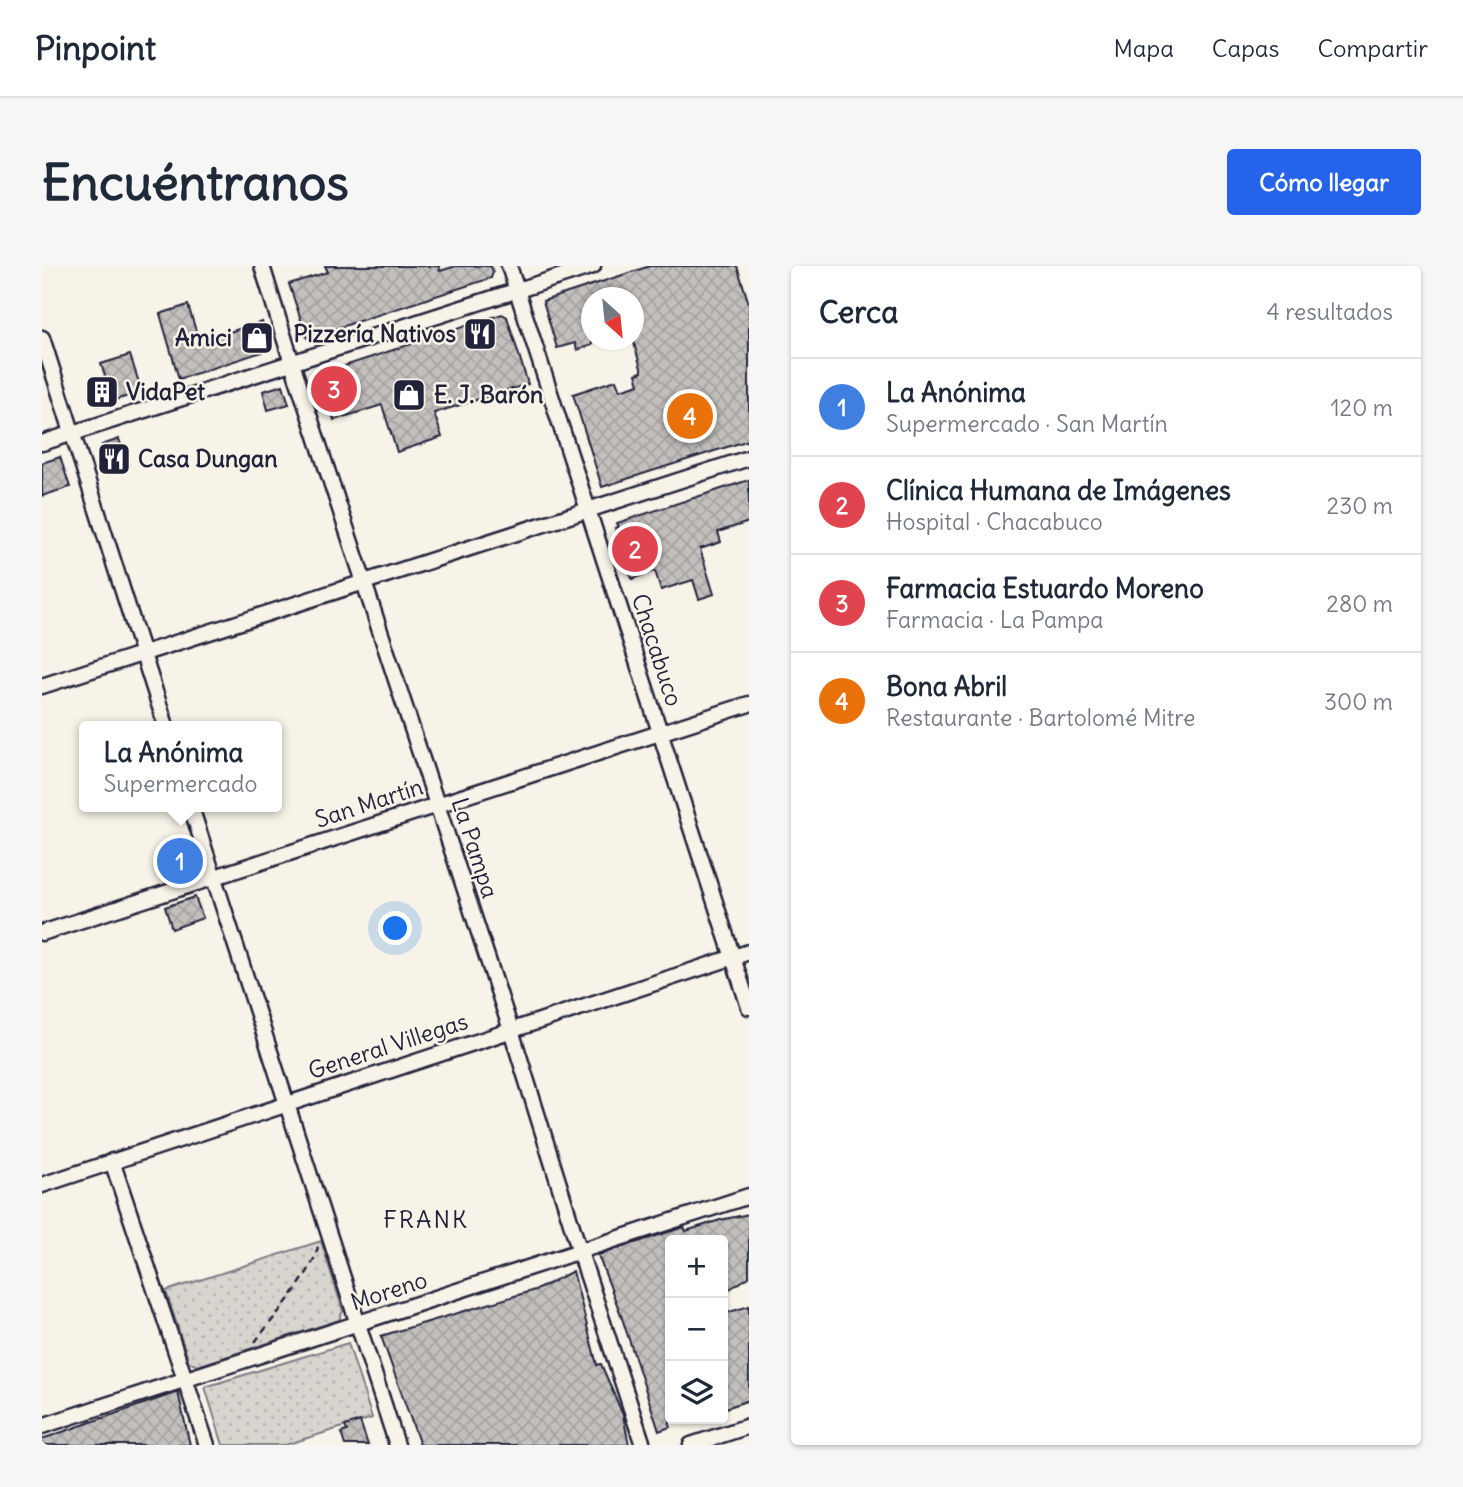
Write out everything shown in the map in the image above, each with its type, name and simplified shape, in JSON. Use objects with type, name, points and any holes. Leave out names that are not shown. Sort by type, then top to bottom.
[{"type":"street","name":"La Pampa","points":[[262,266],[643,1445]]},
{"type":"street","name":"Chacabuco","points":[[509,266],[749,1007]]},
{"type":"street","points":[[42,443],[593,266]]},
{"type":"street","points":[[42,338],[164,721]]},
{"type":"street","points":[[42,686],[749,458]]},
{"type":"street","name":"San Martín","points":[[42,933],[749,704]]},
{"type":"street","points":[[193,812],[397,1445]]},
{"type":"street","name":"General Villegas","points":[[42,1185],[749,953]]},
{"type":"street","points":[[112,1161],[207,1445]]},
{"type":"street","name":"Moreno","points":[[42,1426],[749,1196]]},
{"type":"street","points":[[691,1445],[749,1426]]},
{"type":"path","points":[[254,1342],[299,1283],[317,1250],[318,1242]]},
{"type":"shaded area","points":[[321,1241],[343,1311],[339,1320],[197,1366],[189,1362],[166,1291]]},
{"type":"shaded area","points":[[348,1343],[372,1418],[285,1445],[223,1445],[205,1387]]},
{"type":"building","points":[[325,266],[439,266],[440,271],[456,266],[491,266],[493,272],[491,278],[307,338],[289,284],[328,272]]},
{"type":"building","points":[[650,266],[737,266],[749,304],[749,440],[602,487],[573,394],[616,380],[620,390],[639,384],[636,374],[642,372],[636,350],[644,350],[644,287],[586,287]]},
{"type":"building","points":[[581,289],[581,349],[577,350],[575,343],[557,348],[543,301]]},
{"type":"building","points":[[188,305],[199,341],[262,322],[271,349],[179,379],[160,314]]},
{"type":"building","points":[[502,314],[507,317],[528,384],[434,413],[442,437],[397,452],[382,405],[334,420],[321,377],[323,373]]},
{"type":"building","points":[[130,355],[142,392],[98,405],[92,384],[106,379],[101,364]]},
{"type":"building","points":[[283,385],[289,404],[268,410],[263,391]]},
{"type":"building","name":"Casa Dungan","points":[[119,439],[128,465],[107,472],[100,453],[102,445]]},
{"type":"building","points":[[60,457],[70,487],[42,496],[42,463]]},
{"type":"building","points":[[749,480],[749,522],[718,532],[721,542],[700,549],[714,594],[699,599],[693,580],[661,590],[655,571],[632,579],[615,528],[619,527],[617,523]]},
{"type":"building","points":[[195,897],[203,918],[172,929],[165,907]]},
{"type":"building","points":[[749,1214],[749,1277],[728,1290],[728,1235],[665,1235],[665,1424],[670,1424],[670,1427],[659,1431],[598,1255],[684,1227],[686,1231]]},
{"type":"building","points":[[573,1271],[597,1365],[601,1364],[623,1415],[629,1445],[420,1445],[381,1336],[538,1289]]},
{"type":"building","points":[[749,1306],[749,1400],[728,1407],[728,1361],[728,1312]]},
{"type":"building","points":[[178,1392],[190,1445],[42,1445],[42,1439]]},
{"type":"building","points":[[360,1421],[368,1445],[345,1445],[341,1433],[347,1431],[345,1426]]},
{"type":"place","name":"Pizzería Nativos","points":[[480,334]]},
{"type":"place","name":"Amici","points":[[257,338]]},
{"type":"place","name":"Farmacia Estuardo Moreno","points":[[334,389]]},
{"type":"place","name":"VidaPet","points":[[102,392]]},
{"type":"place","name":"E. J. Barón","points":[[409,395]]},
{"type":"place","name":"Bona Abril","points":[[690,416]]},
{"type":"place","name":"Casa Dungan","points":[[114,459]]},
{"type":"place","name":"Clínica Humana de Imágenes","points":[[635,549]]},
{"type":"place","name":"La Anónima","points":[[180,861]]},
{"type":"district","name":"FRANK","points":[[426,1220]]}]
